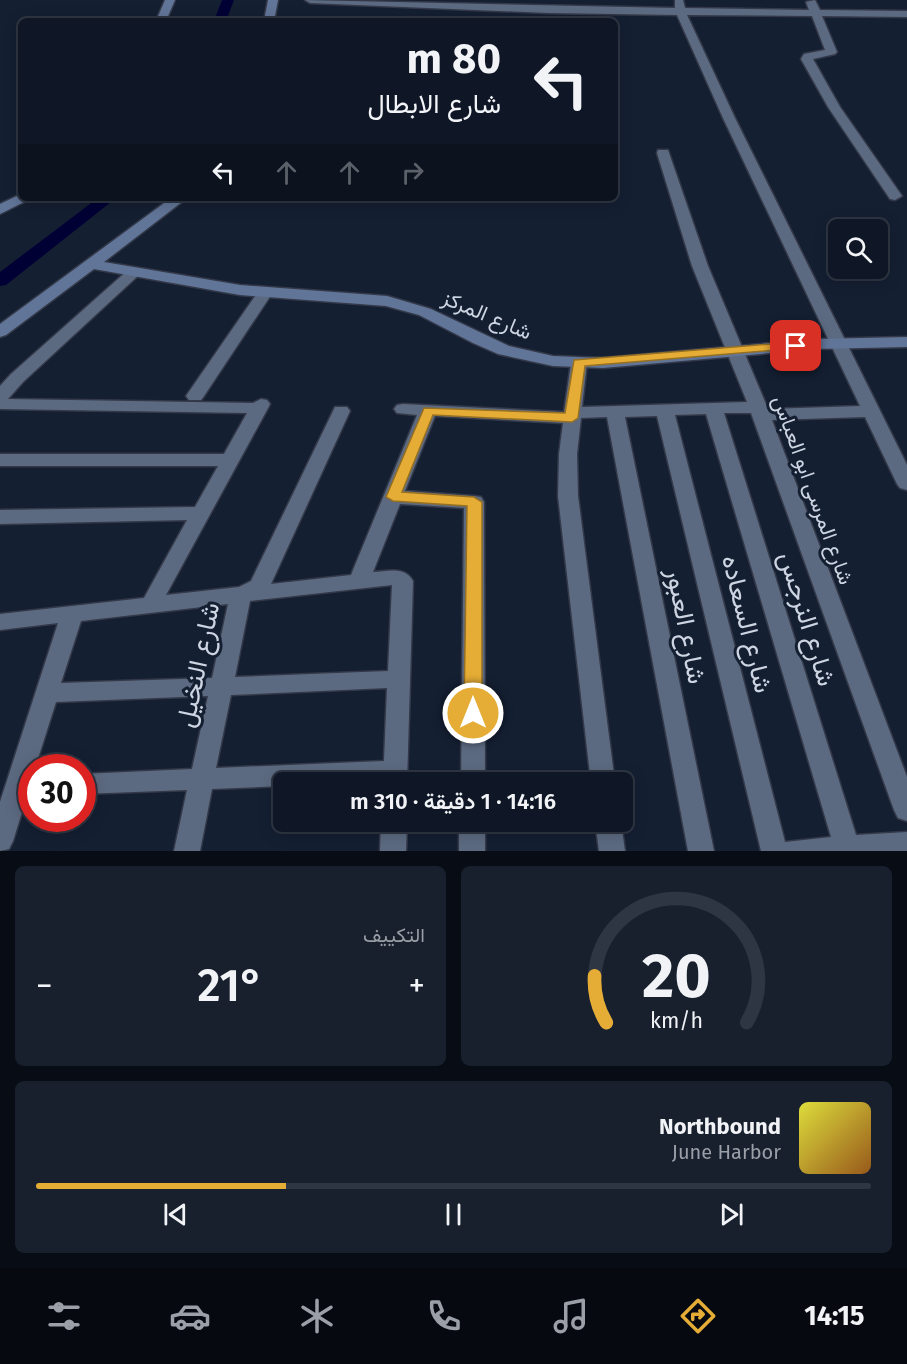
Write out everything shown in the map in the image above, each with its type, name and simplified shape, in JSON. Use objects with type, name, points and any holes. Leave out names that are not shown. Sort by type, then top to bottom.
[{"type":"main road","points":[[162,18],[170,0]]},
{"type":"main road","points":[[269,18],[273,0]]},
{"type":"main road","points":[[0,210],[18,200]]},
{"type":"main road","points":[[0,332],[176,201]]},
{"type":"main road","name":"شارع المركز","points":[[89,264],[133,273],[265,292],[366,298],[397,303],[425,312],[479,340],[504,350],[528,356],[579,363],[839,342],[907,342]]},
{"type":"street","points":[[310,0],[537,9],[680,5],[812,6],[907,14]]},
{"type":"street","points":[[680,5],[729,118],[907,484]]},
{"type":"street","points":[[812,6],[831,52],[808,56],[807,59],[834,107],[895,196]]},
{"type":"street","name":"شارع المرسى ابو العباس","points":[[663,153],[700,266],[760,411],[907,810]]},
{"type":"street","points":[[0,397],[17,378],[133,273]]},
{"type":"street","points":[[195,396],[265,292]]},
{"type":"street","points":[[579,363],[568,454],[568,496],[602,772]]},
{"type":"street","points":[[0,404],[260,406],[152,604]]},
{"type":"street","points":[[403,410],[572,416],[713,408],[760,411],[871,411]]},
{"type":"street","name":"شارع النرجس","points":[[713,408],[847,849]]},
{"type":"street","name":"شارع السعاده","points":[[665,410],[774,851]]},
{"type":"street","name":"شارع النخيل","points":[[187,851],[240,596],[259,586],[341,411]]},
{"type":"street","points":[[362,581],[360,579],[428,411]]},
{"type":"street","name":"شارع العبور","points":[[615,412],[700,851]]},
{"type":"street","points":[[0,460],[230,460]]},
{"type":"street","points":[[393,497],[474,502],[472,772]]},
{"type":"street","points":[[0,517],[201,513]]},
{"type":"street","points":[[2,627],[72,614],[152,604],[396,577],[403,579],[395,772]]},
{"type":"street","points":[[32,754],[72,614]]},
{"type":"street","points":[[48,693],[399,679]]},
{"type":"street","points":[[96,783],[273,778]]},
{"type":"street","points":[[0,841],[18,800]]},
{"type":"street","points":[[393,851],[394,832]]},
{"type":"street","points":[[472,832],[472,851]]},
{"type":"street","points":[[609,832],[612,851]]},
{"type":"street","points":[[790,851],[847,849],[907,843]]},
{"type":"waterway","points":[[221,18],[228,0]]},
{"type":"waterway","points":[[0,281],[104,201]]},
{"type":"route","points":[[473,713],[474,502],[472,500],[393,497],[428,411],[572,418],[579,363],[603,363],[796,346]]}]
